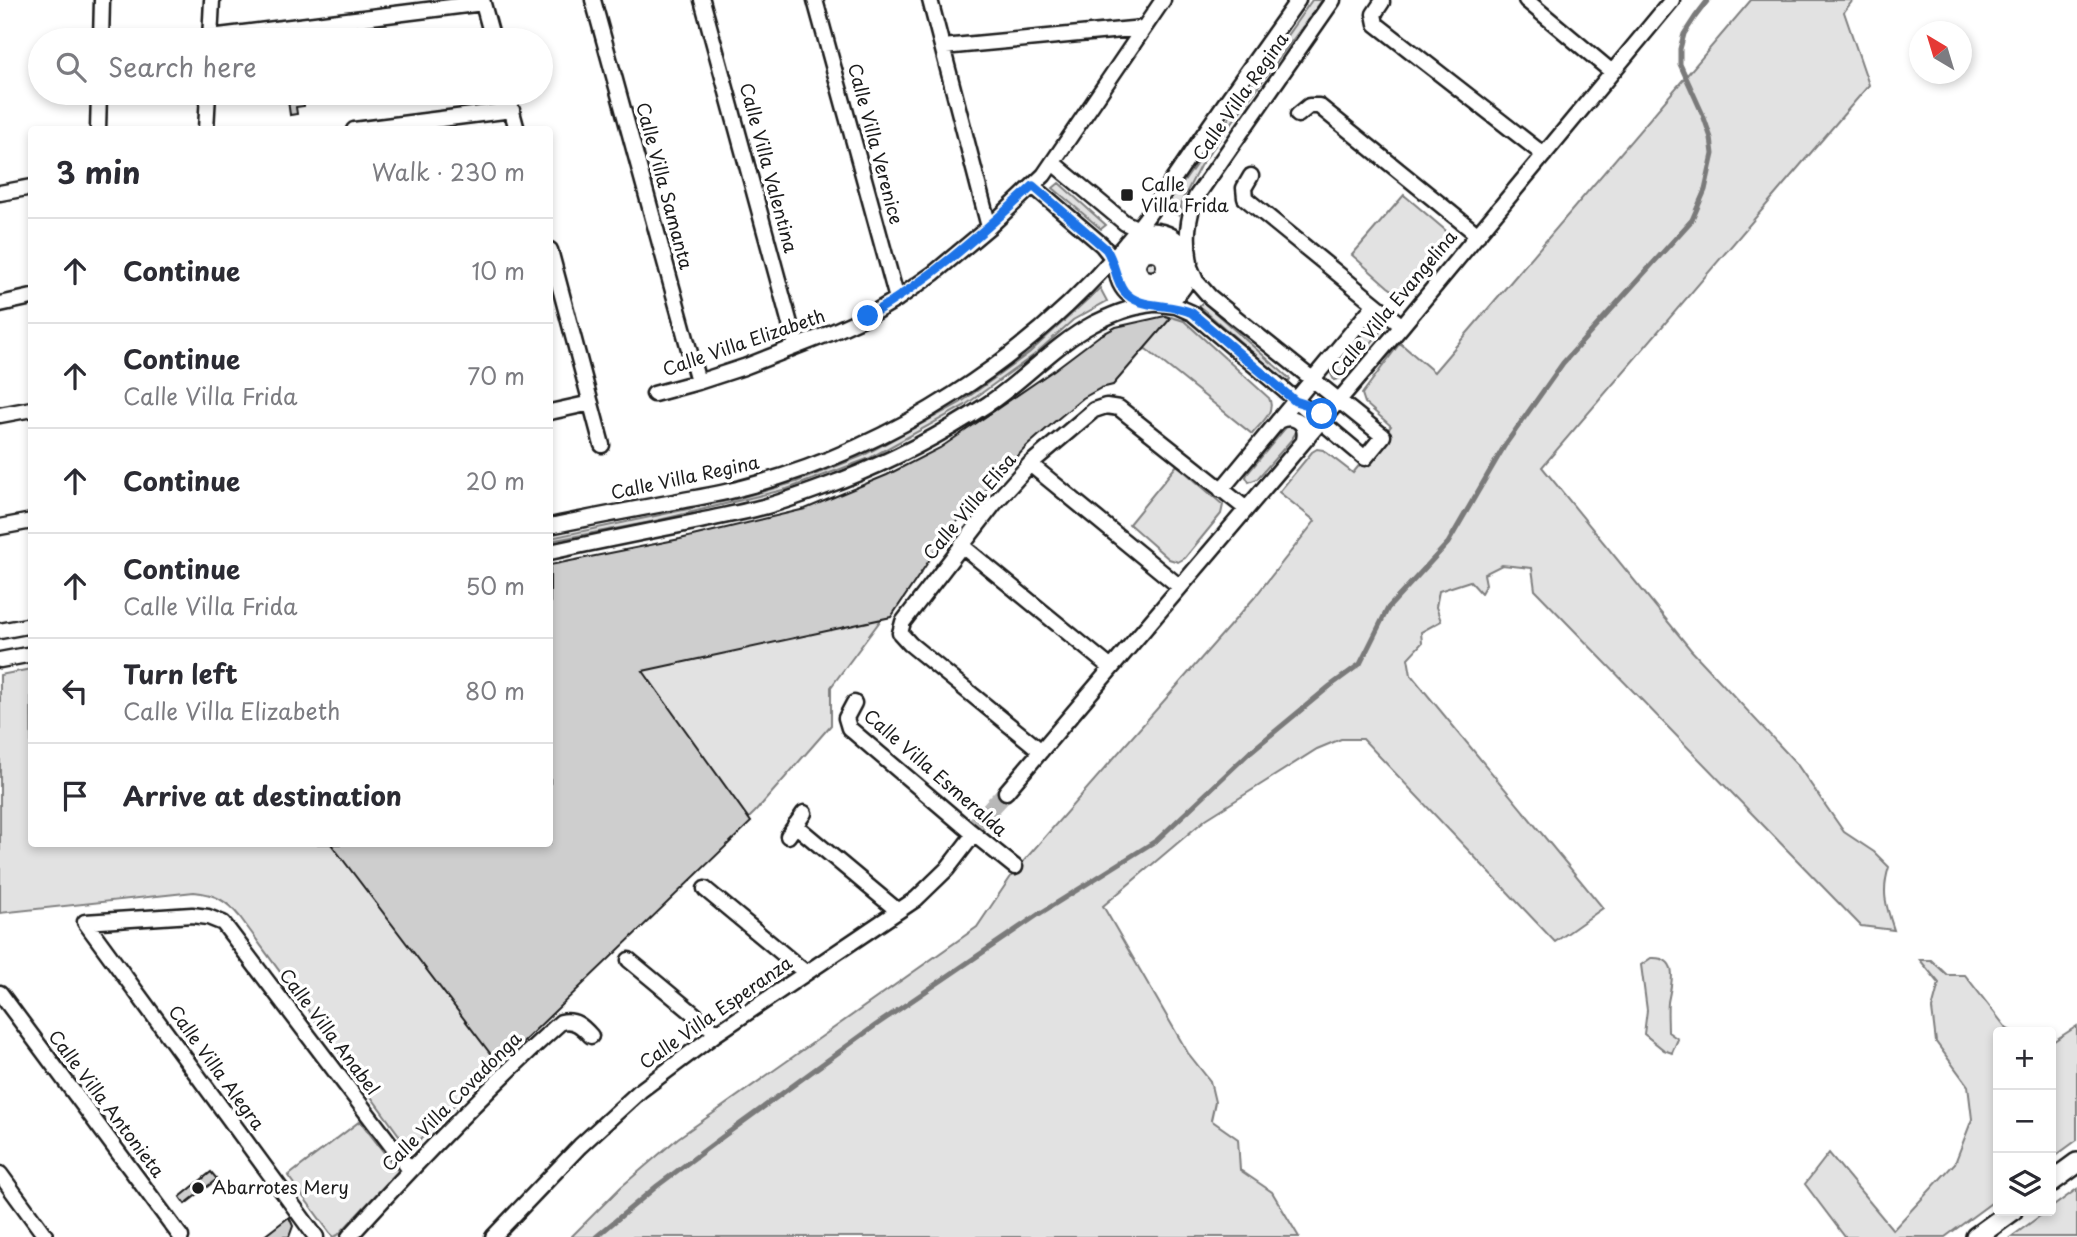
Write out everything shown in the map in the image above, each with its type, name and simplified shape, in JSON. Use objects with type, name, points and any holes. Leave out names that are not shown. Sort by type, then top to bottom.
[{"type":"main road","points":[[2056,1178],[2077,1163]]},
{"type":"main road","points":[[1976,1237],[2005,1216]]},
{"type":"street","points":[[101,28],[102,0]]},
{"type":"street","points":[[211,28],[212,0]]},
{"type":"street","name":"Calle Villa Samanta","points":[[593,0],[698,382]]},
{"type":"street","name":"Calle Villa Valentina","points":[[702,0],[796,346]]},
{"type":"street","name":"Calle Villa Verenice","points":[[815,0],[897,299]]},
{"type":"street","points":[[930,0],[989,227]]},
{"type":"street","name":"Calle Villa Elizabeth","points":[[654,394],[744,367],[858,321],[897,299],[934,273],[989,227],[1033,186],[1053,163],[1163,0]]},
{"type":"street","name":"Calle Villa Regina","points":[[1152,270],[1136,229],[1298,0]]},
{"type":"street","name":"Calle Villa Regina","points":[[1152,270],[1186,233],[1196,197],[1334,0]]},
{"type":"street","points":[[1526,0],[1612,72]]},
{"type":"street","name":"Calle Villa Evangelina","points":[[1006,792],[1245,508],[1316,415],[1345,395],[1672,0]]},
{"type":"street","points":[[286,28],[483,2],[490,28]]},
{"type":"street","points":[[1382,2],[1374,14],[1376,24],[1544,155]]},
{"type":"street","points":[[943,47],[1143,28]]},
{"type":"street","points":[[98,126],[99,105]]},
{"type":"street","points":[[206,126],[207,105]]},
{"type":"street","points":[[511,105],[516,126]]},
{"type":"street","points":[[1298,115],[1309,106],[1319,106],[1478,235]]},
{"type":"street","points":[[410,126],[512,110]]},
{"type":"street","points":[[553,551],[767,506],[844,479],[917,444],[988,404],[1090,326],[1125,310],[1152,270],[1187,253],[1173,237],[1163,232],[1136,229],[1125,223],[1053,163]]},
{"type":"street","points":[[1251,176],[1244,188],[1245,198],[1402,326]]},
{"type":"street","points":[[1033,186],[1102,245],[1112,259],[1152,270],[1196,281],[1210,297],[1345,395],[1383,436],[1365,458],[1316,415],[1288,398],[1192,313],[1176,306],[1152,270],[1132,237],[1153,231]]},
{"type":"street","points":[[0,193],[28,188]]},
{"type":"street","name":"Calle Villa Regina","points":[[553,525],[741,489],[858,446],[908,421],[1000,363],[1063,311],[1112,259],[1152,270]]},
{"type":"street","points":[[553,261],[602,445]]},
{"type":"street","points":[[0,304],[28,298]]},
{"type":"street","name":"Calle Villa Evangelina","points":[[1288,398],[1292,387],[1301,376],[1313,371],[1375,304]]},
{"type":"street","points":[[1313,371],[1326,376],[1332,386],[1342,388],[1345,395]]},
{"type":"street","points":[[1313,371],[1316,415]]},
{"type":"street","points":[[1279,421],[1289,417],[1299,421],[1304,429],[1316,415],[1345,395]]},
{"type":"street","points":[[1288,398],[1316,415]]},
{"type":"street","points":[[1222,490],[1279,421],[1288,398]]},
{"type":"street","points":[[553,411],[591,403]]},
{"type":"street","name":"Calle Villa Elisa","points":[[1041,751],[900,633],[903,622],[994,504],[1030,464],[1094,410],[1101,406],[1113,406],[1245,508]]},
{"type":"street","points":[[0,415],[28,410]]},
{"type":"street","points":[[1030,464],[1180,587]]},
{"type":"street","points":[[0,527],[28,522]]},
{"type":"street","points":[[961,545],[1111,668]]},
{"type":"street","points":[[0,631],[28,626]]},
{"type":"street","points":[[0,660],[28,655]]},
{"type":"street","name":"Calle Villa Esmeralda","points":[[854,703],[846,718],[849,728],[1015,867]]},
{"type":"street","points":[[804,813],[791,831],[898,911]]},
{"type":"street","name":"Calle Villa Esperanza","points":[[492,1237],[580,1146],[630,1100],[717,1033],[916,899],[947,869],[974,834]]},
{"type":"street","points":[[705,890],[806,973]]},
{"type":"street","name":"Calle Villa Alegra","points":[[216,919],[192,915],[92,926],[314,1236]]},
{"type":"street","name":"Calle Villa Anabel","points":[[216,919],[228,928],[287,1010],[410,1170]]},
{"type":"street","points":[[629,960],[717,1033]]},
{"type":"street","name":"Calle Villa Antonieta","points":[[0,993],[181,1237]]},
{"type":"street","name":"Calle Villa Covadonga","points":[[349,1237],[502,1075],[561,1022],[574,1022],[591,1036]]},
{"type":"street","points":[[0,1174],[46,1237]]},
{"type":"shaded area","points":[[1312,0],[1322,0],[1200,166],[1183,199],[1179,215],[1161,210],[1181,186]]},
{"type":"shaded area","points":[[1751,0],[1853,0],[1844,12],[1869,85],[1542,467],[1691,650],[1796,763],[1844,832],[1874,852],[1889,867],[1885,899],[1894,930],[1861,926],[1535,590],[1532,568],[1502,565],[1484,574],[1486,584],[1481,593],[1470,581],[1439,591],[1436,607],[1441,621],[1421,632],[1422,643],[1408,658],[1411,675],[1603,908],[1555,942],[1363,739],[1341,739],[1317,749],[1206,819],[1103,906],[1188,1053],[1210,1081],[1215,1102],[1211,1120],[1238,1139],[1240,1170],[1272,1192],[1299,1237],[571,1237],[621,1187],[678,1138],[977,927],[1014,872],[1254,598],[1315,521],[1279,492],[1312,452],[1323,450],[1353,473],[1391,426],[1365,403],[1362,394],[1400,343],[1434,372]]},
{"type":"shaded area","points":[[1059,183],[1106,225],[1101,229],[1053,188]]},
{"type":"shaded area","points":[[1404,195],[1448,233],[1448,243],[1408,289],[1397,292],[1352,255]]},
{"type":"shaded area","points":[[1151,239],[1161,241],[1169,247],[1175,255],[1175,275],[1169,283],[1161,289],[1151,291],[1141,289],[1133,283],[1127,275],[1125,265],[1127,255],[1133,247],[1141,241]]},
{"type":"shaded area","points":[[1100,288],[1107,301],[1073,320],[1034,355],[964,406],[870,458],[787,489],[651,522],[553,540],[553,537],[736,499],[796,482],[862,456],[960,403],[1029,353]]},
{"type":"shaded area","points":[[1203,302],[1290,379],[1288,383],[1199,306]]},
{"type":"shaded area","points":[[1380,316],[1386,320],[1382,330],[1342,378],[1334,380],[1331,374],[1333,370]]},
{"type":"shaded area","points":[[1171,317],[1184,321],[1269,398],[1269,413],[1252,434],[1146,349],[1054,417],[958,516],[831,687],[831,725],[755,812],[504,1054],[418,1142],[410,1145],[399,1135],[240,917],[220,899],[194,892],[0,913],[0,675],[28,670],[28,847],[553,847],[553,567],[787,519],[938,454],[1151,321]]},
{"type":"shaded area","points":[[1287,426],[1293,426],[1296,432],[1292,439],[1257,479],[1249,482],[1247,474]]},
{"type":"shaded area","points":[[1177,465],[1223,505],[1221,514],[1185,558],[1178,562],[1169,559],[1129,524]]},
{"type":"shaded area","points":[[1651,958],[1667,962],[1672,973],[1668,1032],[1678,1039],[1672,1053],[1644,1034],[1647,1010],[1641,965]]},
{"type":"shaded area","points":[[1920,960],[1931,960],[1947,975],[1965,975],[2005,1027],[1993,1027],[1993,1202],[1945,1237],[1845,1237],[1805,1184],[1829,1153],[1893,1230],[1955,1163],[1972,1119],[1968,1086],[1936,1042],[1932,1009],[1939,983]]},
{"type":"shaded area","points":[[2077,1026],[2077,1140],[2056,1155],[2056,1090],[2056,1040]]},
{"type":"shaded area","points":[[360,1121],[398,1171],[338,1235],[333,1237],[288,1176]]},
{"type":"shaded area","points":[[2077,1189],[2077,1237],[2011,1237],[2040,1216],[2056,1216],[2056,1204]]},
{"type":"building","points":[[289,105],[304,105],[296,107],[297,114],[290,115]]},
{"type":"building","points":[[1165,316],[1170,319],[1113,385],[1083,398],[1027,446],[951,528],[891,617],[643,671],[751,822],[499,1065],[333,847],[553,847],[553,564],[680,539],[805,509],[887,475],[940,448],[1099,336],[1116,327]]},
{"type":"building","name":"Abarrotes Mery","points":[[211,1172],[217,1179],[185,1204],[180,1197]]},
{"type":"building","points":[[289,1217],[293,1226],[289,1237],[263,1237]]},
{"type":"waterway","points":[[596,1237],[657,1186],[876,1025],[1039,914],[1157,840],[1249,753],[1360,664],[1388,608],[1448,543],[1505,445],[1563,363],[1692,220],[1705,190],[1713,154],[1703,115],[1680,64],[1680,49],[1684,34],[1708,0]]},
{"type":"waterway","points":[[970,831],[1006,792]]},
{"type":"place","name":"Calle Villa Frida","points":[[1127,195]]},
{"type":"place","name":"Abarrotes Mery","points":[[198,1188]]},
{"type":"route","points":[[868,316],[934,273],[1033,186],[1106,249],[1119,282],[1128,295],[1142,303],[1176,306],[1192,313],[1295,401],[1324,407],[1322,414]]}]
